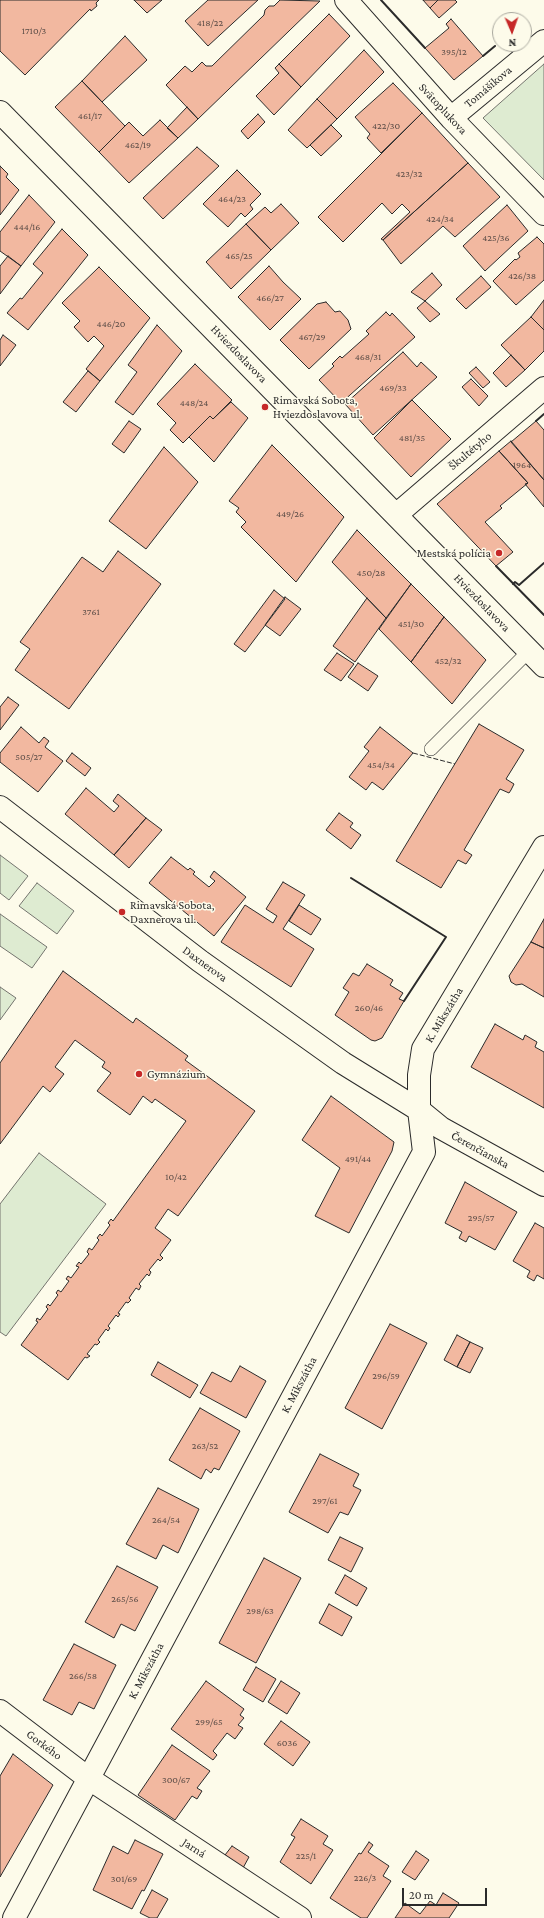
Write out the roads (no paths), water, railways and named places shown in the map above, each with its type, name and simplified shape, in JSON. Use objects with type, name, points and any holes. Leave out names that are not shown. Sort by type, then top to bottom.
[{"type":"street","name":"Svätoplukova","points":[[346,0],[451,118],[544,214]]},
{"type":"street","name":"Tomášikova","points":[[451,118],[544,41]]},
{"type":"street","name":"Hviezdoslavova","points":[[0,112],[544,666]]},
{"type":"street","name":"Škultétyho","points":[[396,515],[544,388]]},
{"type":"street","name":"Daxnerova","points":[[0,807],[200,961],[343,1063],[419,1110]]},
{"type":"street","name":"K. Mikszátha","points":[[14,1918],[424,1152],[419,1110],[419,1075],[422,1049],[544,847]]},
{"type":"street","name":"Čerenčianska","points":[[419,1110],[441,1128],[544,1185]]},
{"type":"street","name":"Gorkého","points":[[0,1711],[88,1778]]},
{"type":"street","name":"Jarná","points":[[88,1778],[300,1918]]},
{"type":"lane","points":[[431,749],[529,651]]},
{"type":"place","name":"Rimavská Sobota, Hviezdoslavova ul.","points":[[265,407]]},
{"type":"place","name":"Mestská polícia","points":[[499,553]]},
{"type":"place","name":"Rimavská Sobota, Daxnerova ul.","points":[[122,912]]},
{"type":"place","name":"Gymnázium","points":[[139,1074]]}]
